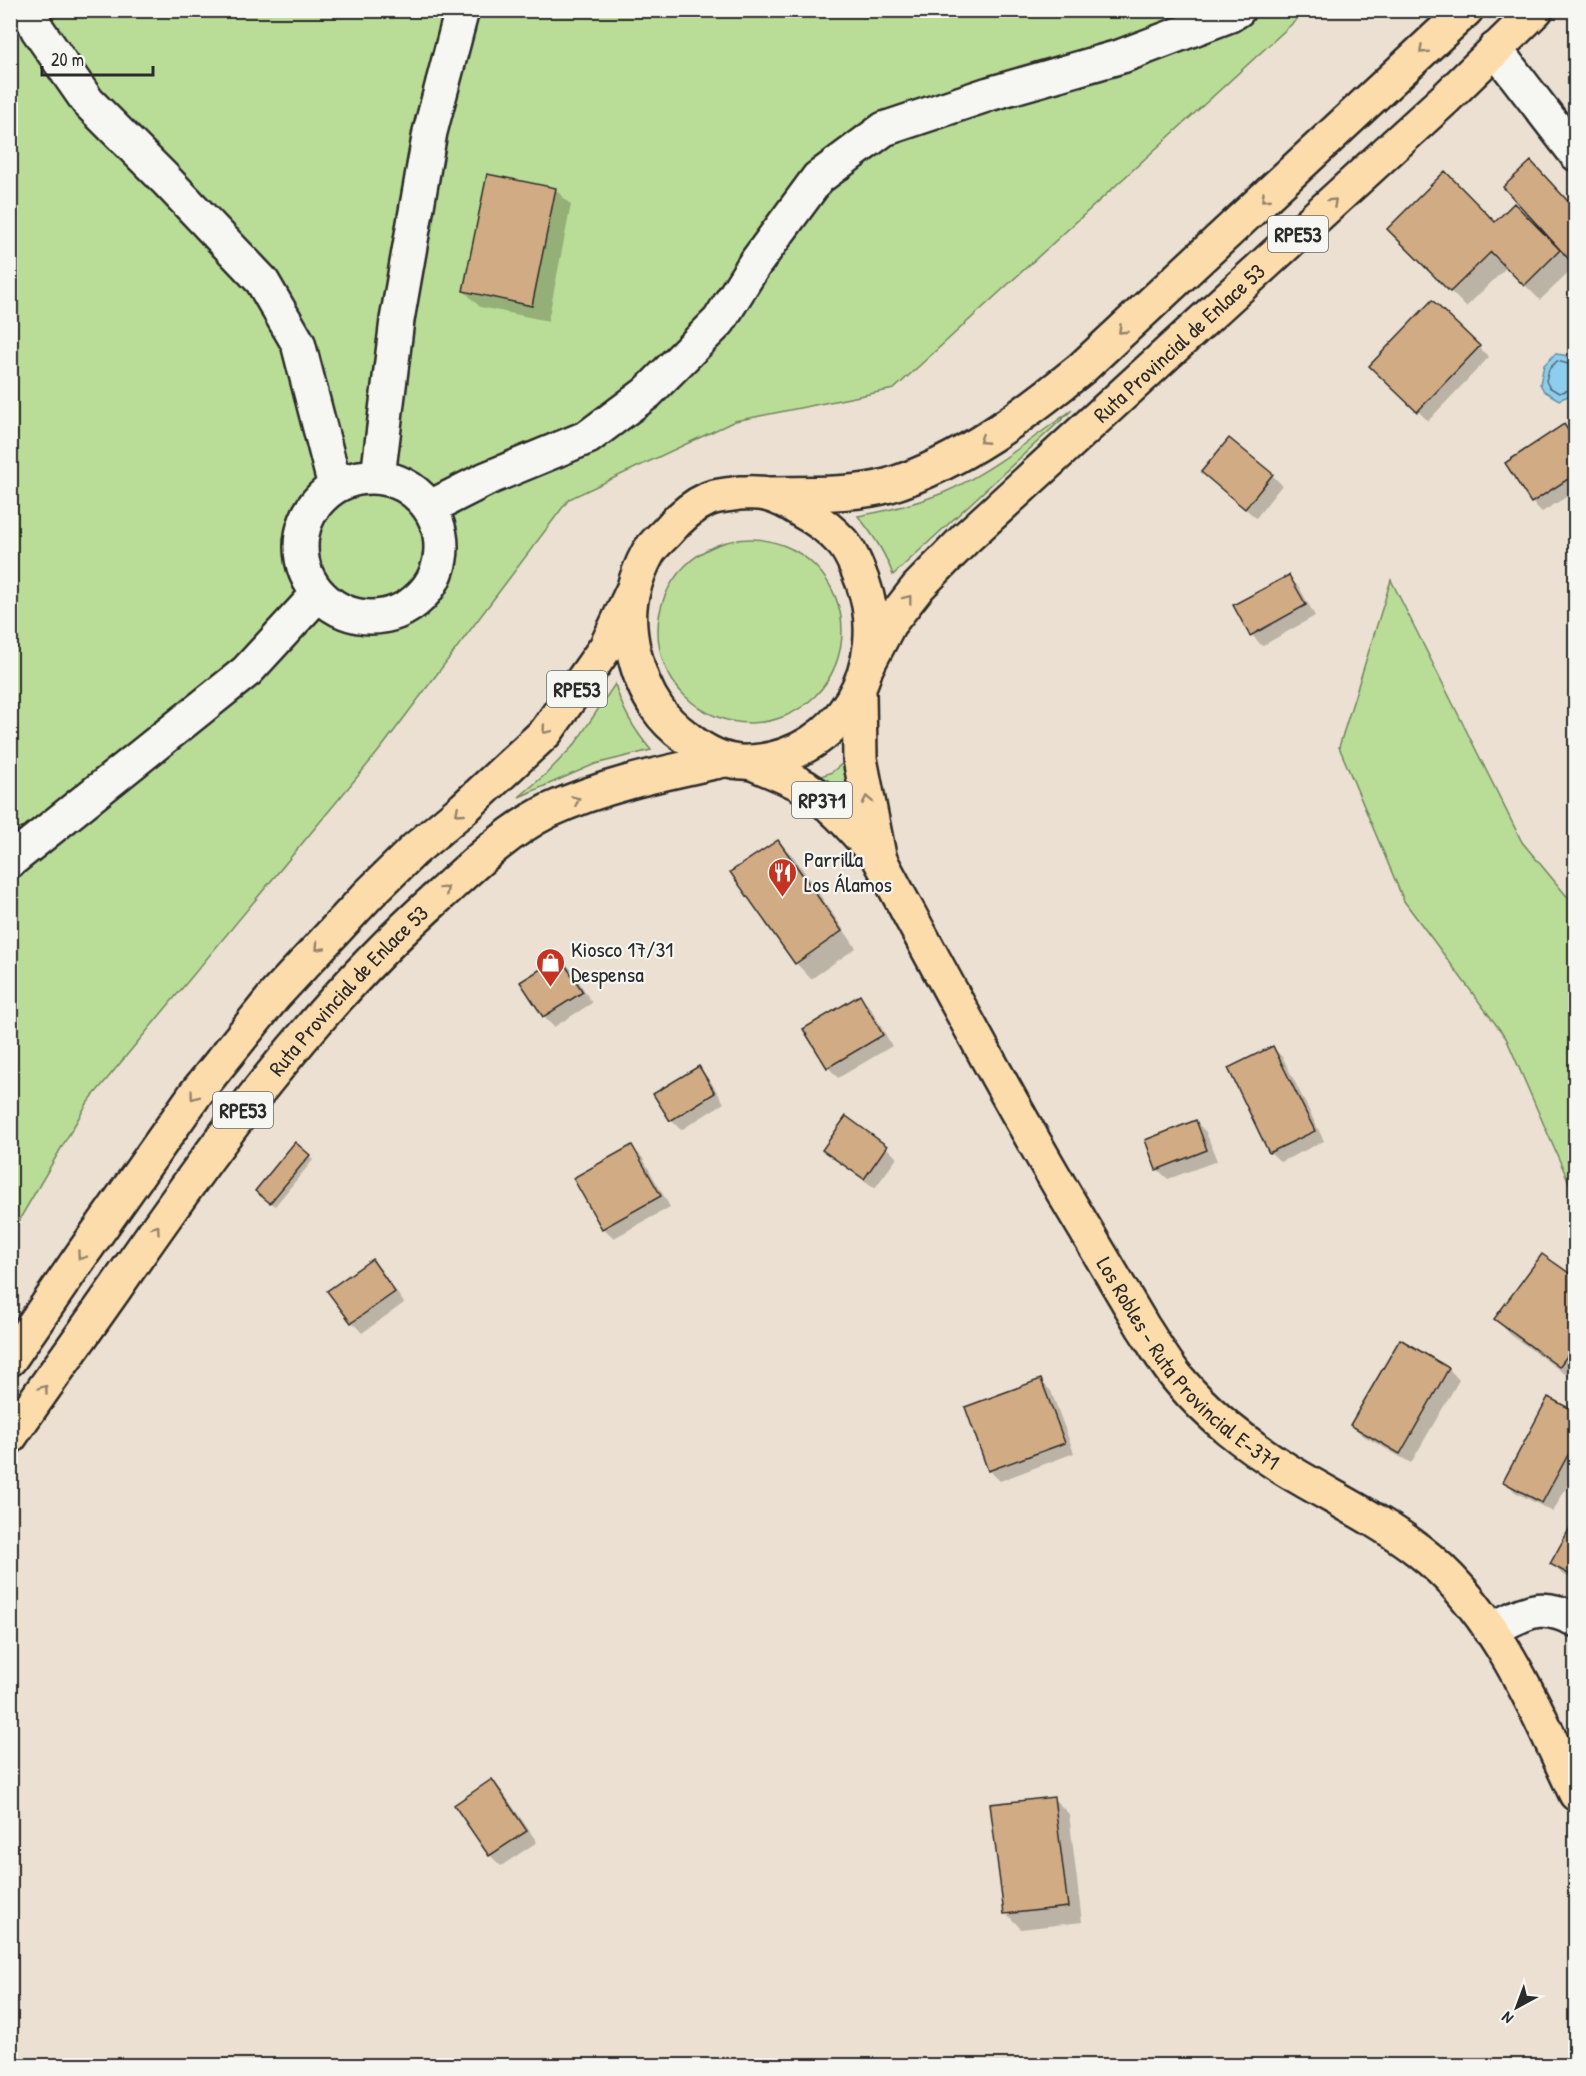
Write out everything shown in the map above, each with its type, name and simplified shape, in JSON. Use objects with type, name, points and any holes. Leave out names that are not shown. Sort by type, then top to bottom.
[{"type":"main road","name":"RPE53","points":[[10,1359],[196,1093],[275,994],[369,894],[414,850],[463,809],[546,732],[606,647],[649,551],[679,518],[709,499],[739,493],[836,493],[889,485],[969,450],[1032,409],[1082,368],[1466,10]]},
{"type":"main road","name":"Ruta Provincial de Enlace 53","points":[[863,679],[889,624],[918,586],[966,538],[1446,98],[1536,10]]},
{"type":"main road","name":"RPE53","points":[[632,592],[630,628],[634,655],[644,682],[656,708],[673,727],[696,745],[737,761],[778,758],[805,747],[828,731],[863,679],[871,630],[869,600],[859,572],[844,544],[822,523],[798,508],[767,494]]},
{"type":"main road","name":"RP371","points":[[863,679],[860,759],[879,858]]},
{"type":"main road","name":"Ruta Provincial de Enlace 53","points":[[10,1437],[235,1120],[366,966],[419,914],[500,844],[523,826],[547,812],[624,783],[737,761]]},
{"type":"main road","name":"RP371","points":[[737,761],[804,787],[825,802],[851,826],[879,858]]},
{"type":"main road","name":"Los Robles - Ruta Provincial E-371","points":[[879,858],[1052,1175],[1157,1349],[1178,1379],[1225,1427],[1252,1447],[1288,1471],[1395,1533],[1444,1572],[1468,1599],[1512,1665],[1575,1794]]},
{"type":"street","points":[[28,10],[38,30],[88,102],[262,281],[298,343],[335,486]]},
{"type":"street","points":[[378,477],[397,320],[430,132],[462,10]]},
{"type":"street","points":[[429,508],[486,480],[588,437],[647,393],[719,321],[754,265],[818,178],[884,129],[989,94],[1122,56],[1238,10]]},
{"type":"street","points":[[1495,49],[1575,154]]},
{"type":"street","points":[[364,477],[378,477],[398,482],[415,493],[429,508],[440,533],[441,559],[432,583],[414,603],[391,615],[364,617],[339,610],[318,594],[305,572],[300,548],[304,523],[316,502],[335,486],[364,477]]},
{"type":"street","points":[[10,861],[247,671],[318,594]]},
{"type":"street","points":[[1490,1630],[1535,1609],[1561,1612],[1575,1620]]},
{"type":"green space","points":[[11,11],[1306,11],[894,389],[735,421],[569,499],[382,747],[88,1102],[11,1234]]},
{"type":"green space","points":[[1072,410],[893,575],[878,544],[858,516],[911,504],[960,485],[1009,455]]},
{"type":"green space","points":[[750,539],[785,546],[801,554],[815,566],[827,580],[835,596],[842,631],[835,666],[827,682],[815,696],[801,708],[785,716],[750,723],[715,716],[699,708],[685,696],[673,682],[665,666],[658,631],[665,596],[673,580],[685,566],[699,554],[715,546]]},
{"type":"green space","points":[[1391,580],[1522,842],[1575,906],[1575,1196],[1506,1038],[1404,901],[1339,747]]},
{"type":"green space","points":[[615,684],[629,719],[651,750],[595,764],[519,797],[547,773],[575,744]]},
{"type":"green space","points":[[850,757],[852,809],[818,777],[832,772]]},
{"type":"water","points":[[1555,354],[1564,355],[1575,361],[1575,393],[1559,400],[1544,391],[1540,384],[1544,365]]},
{"type":"building","points":[[1531,161],[1576,210],[1575,266],[1503,187]]},
{"type":"building","points":[[1445,171],[1495,222],[1514,203],[1560,250],[1524,286],[1491,252],[1450,292],[1387,229]]},
{"type":"building","points":[[487,174],[556,188],[532,306],[463,291]]},
{"type":"building","points":[[1432,300],[1480,346],[1417,412],[1369,366]]},
{"type":"building","points":[[1564,424],[1576,442],[1576,474],[1531,503],[1505,463]]},
{"type":"building","points":[[1229,438],[1273,474],[1245,509],[1201,472]]},
{"type":"building","points":[[1289,575],[1306,605],[1250,636],[1233,605]]},
{"type":"building","points":[[778,840],[842,931],[795,964],[730,872]]},
{"type":"building","points":[[560,957],[583,992],[543,1017],[520,982]]},
{"type":"building","points":[[860,995],[883,1035],[827,1068],[803,1029]]},
{"type":"building","points":[[1273,1046],[1315,1131],[1269,1153],[1228,1068]]},
{"type":"building","points":[[699,1066],[715,1093],[670,1121],[653,1094]]},
{"type":"building","points":[[846,1116],[887,1146],[864,1179],[822,1150]]},
{"type":"building","points":[[1196,1120],[1207,1150],[1156,1170],[1145,1140]]},
{"type":"building","points":[[295,1142],[310,1155],[270,1203],[255,1191]]},
{"type":"building","points":[[632,1145],[661,1196],[602,1229],[573,1178]]},
{"type":"building","points":[[1542,1254],[1576,1278],[1576,1344],[1559,1367],[1494,1319]]},
{"type":"building","points":[[372,1259],[395,1292],[351,1323],[327,1291]]},
{"type":"building","points":[[1400,1339],[1449,1368],[1400,1454],[1350,1425]]},
{"type":"building","points":[[1041,1379],[1065,1443],[988,1471],[965,1407]]},
{"type":"building","points":[[1548,1397],[1576,1412],[1576,1440],[1542,1503],[1503,1482]]},
{"type":"building","points":[[1576,1517],[1576,1578],[1550,1564]]},
{"type":"building","points":[[492,1779],[527,1831],[489,1856],[454,1805]]},
{"type":"building","points":[[1054,1797],[1068,1907],[1004,1914],[990,1804]]},
{"type":"place","name":"Parrilla Los Álamos","points":[[783,898]]},
{"type":"place","name":"Kiosco 17/31 Despensa","points":[[550,988]]}]
